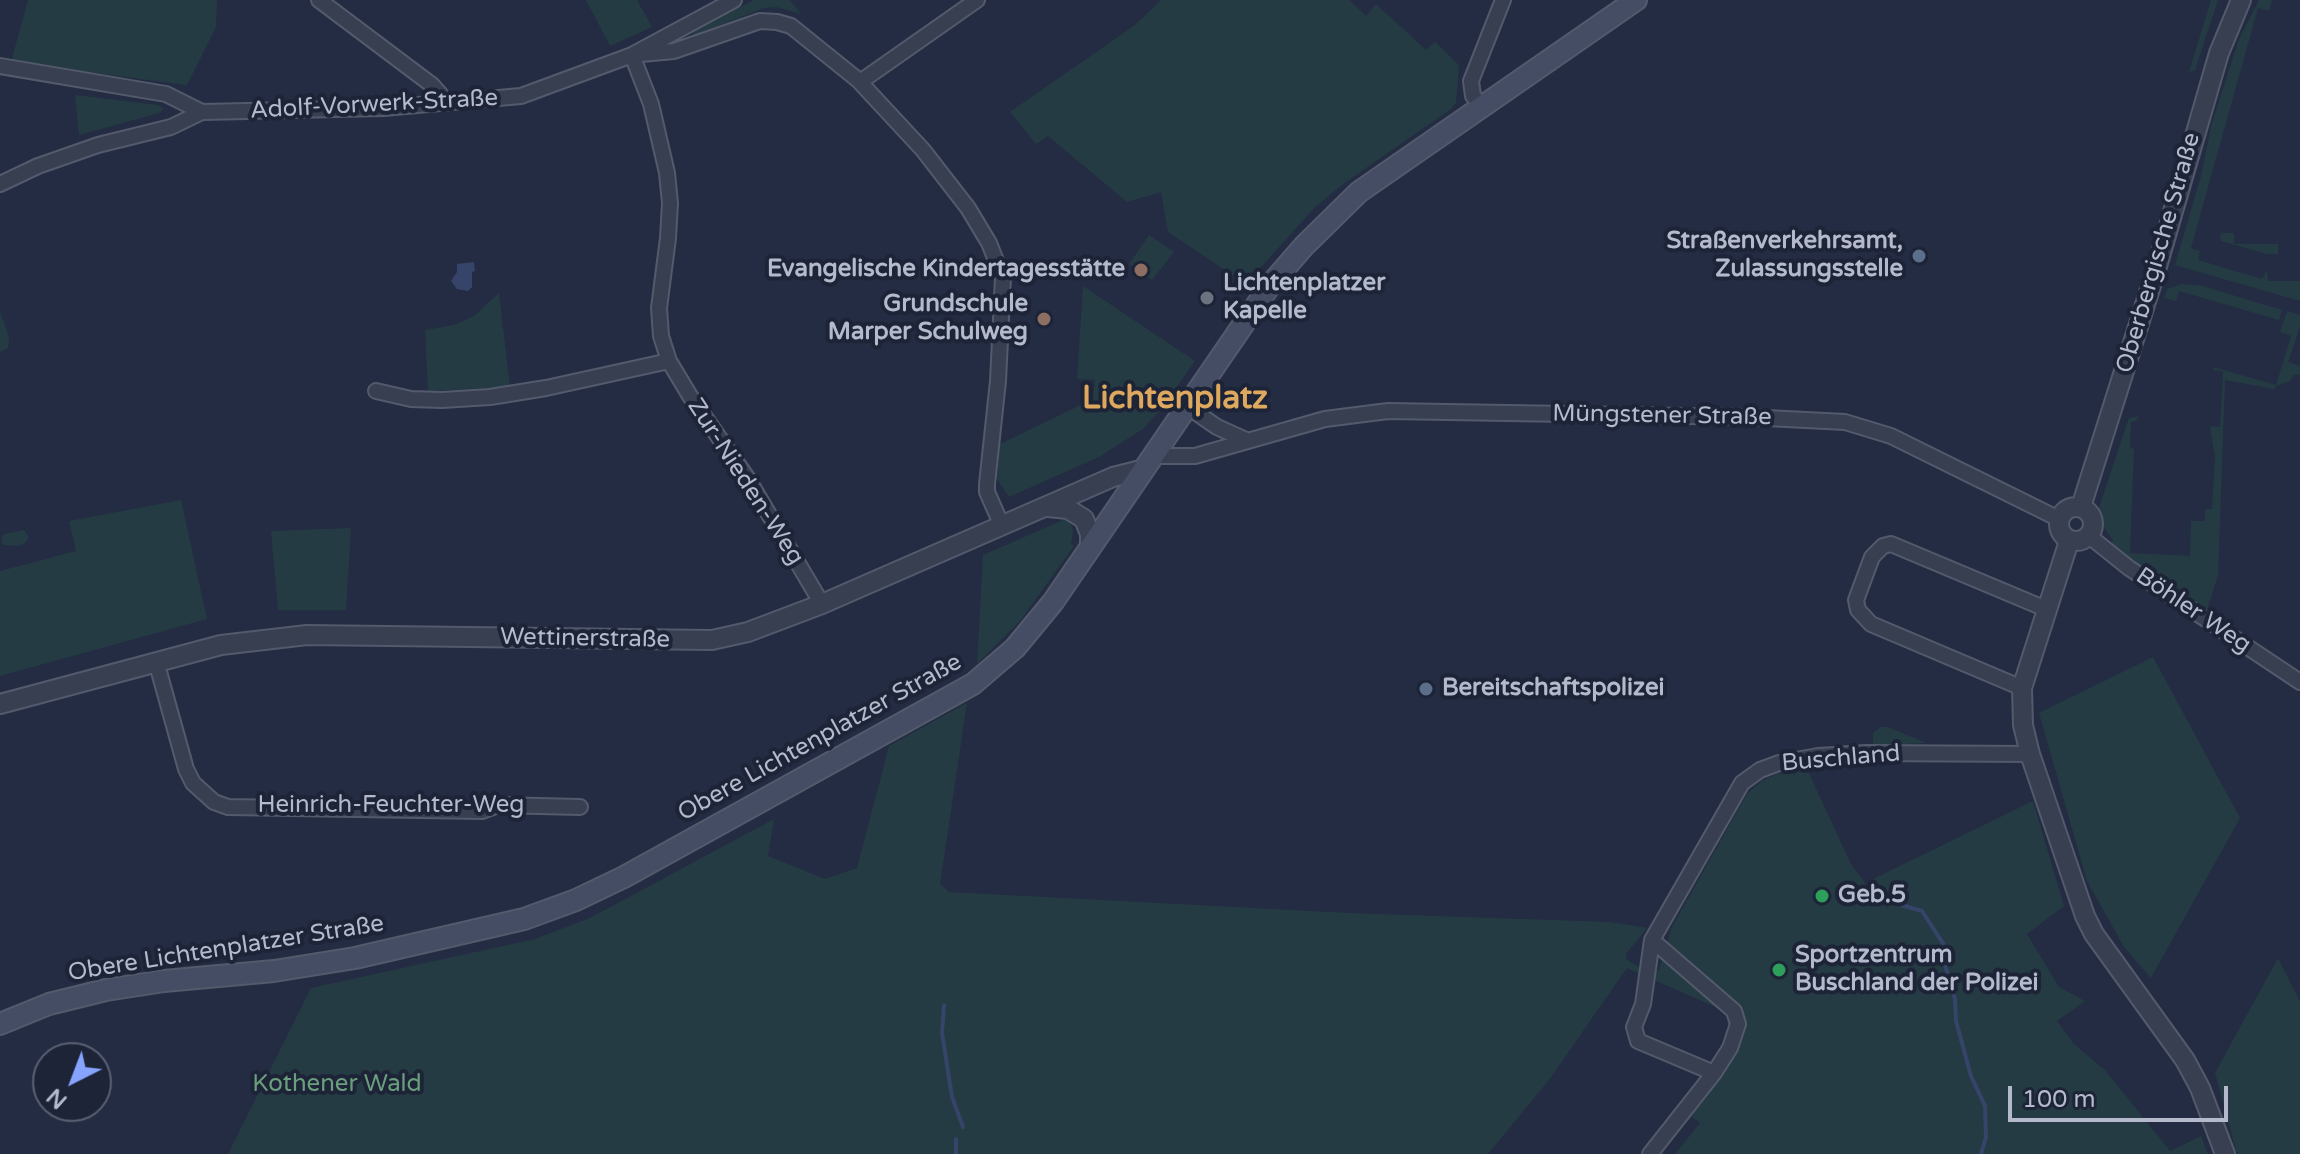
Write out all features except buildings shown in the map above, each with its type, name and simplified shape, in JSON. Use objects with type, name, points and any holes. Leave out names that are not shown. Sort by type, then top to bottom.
[{"type":"main road","name":"Obere Lichtenplatzer Straße","points":[[0,1024],[49,1004],[106,990],[164,981],[274,971],[355,958],[524,919],[576,900],[624,877],[973,684],[1015,648],[1053,602],[1271,284],[1304,246],[1359,192],[1636,0]]},
{"type":"street","points":[[319,0],[432,85],[440,94],[442,103]]},
{"type":"street","name":"Adolf-Vorwerk-Straße","points":[[0,66],[166,94],[202,112],[383,108],[521,96],[632,55],[734,0]]},
{"type":"street","points":[[860,82],[977,0]]},
{"type":"street","points":[[1481,105],[1473,96],[1471,81],[1503,0]]},
{"type":"street","name":"Oberbergische Straße","points":[[2081,507],[2156,270],[2219,53],[2241,0]]},
{"type":"street","points":[[632,55],[674,51],[760,21],[791,26],[860,82],[923,150],[971,213],[989,243],[1003,278],[998,381],[987,484],[987,492],[1002,526]]},
{"type":"street","name":"Zur-Nieden-Weg","points":[[632,55],[662,142],[667,173],[670,203],[668,238],[659,308],[661,336],[669,361],[748,479],[822,604]]},
{"type":"street","points":[[0,184],[53,161],[98,145],[171,127],[202,112]]},
{"type":"street","points":[[376,391],[411,399],[490,397],[669,361]]},
{"type":"street","points":[[1188,407],[1217,427],[1248,441]]},
{"type":"street","name":"Müngstener Straße","points":[[1149,463],[1195,456],[1325,419],[1388,411],[1747,417],[1845,422],[1891,436],[2059,519]]},
{"type":"street","name":"Wettinerstraße","points":[[0,704],[221,645],[307,635],[712,640],[748,632],[822,604],[1149,463]]},
{"type":"street","points":[[1045,507],[1068,509],[1084,519],[1090,534],[1090,548]]},
{"type":"street","points":[[2081,507],[2093,521],[2089,536],[2082,541],[2069,541],[2060,532],[2059,519],[2068,509],[2081,507]]},
{"type":"street","name":"Böhler Weg","points":[[2089,536],[2129,568],[2300,682]]},
{"type":"street","points":[[2069,541],[2022,688],[2023,725],[2030,754],[2085,916],[2101,945],[2185,1060],[2200,1088],[2225,1154]]},
{"type":"street","points":[[2022,688],[1871,624],[1858,610],[1856,600],[1872,557],[1883,546],[1891,544],[2046,609]]},
{"type":"street","name":"Heinrich-Feuchter-Weg","points":[[156,661],[186,769],[193,783],[214,802],[228,807],[482,811],[498,805],[580,807]]},
{"type":"street","name":"Buschland","points":[[1714,1073],[1638,1041],[1634,1027],[1643,1004],[1652,940],[1742,783],[1760,770],[1796,760],[1866,753],[2030,754]]},
{"type":"street","points":[[1650,1154],[1714,1073],[1730,1048],[1738,1024],[1734,1011],[1652,940]]},
{"type":"green space","points":[[28,0],[217,0],[216,27],[187,85],[11,62]]},
{"type":"green space","points":[[586,0],[637,0],[652,27],[610,46]]},
{"type":"green space","points":[[754,0],[790,0],[801,14],[776,7],[764,8],[692,34],[694,31]]},
{"type":"green space","points":[[1161,0],[1349,0],[1366,16],[1376,4],[1426,50],[1435,42],[1459,65],[1456,103],[1315,207],[1246,284],[1168,232],[1161,192],[1127,202],[1048,136],[1036,144],[1010,112],[1135,25]]},
{"type":"green space","points":[[2211,0],[2218,0],[2195,70],[2189,72]]},
{"type":"green space","points":[[2259,0],[2272,0],[2269,11],[2258,8],[2191,248],[2200,251],[2198,260],[2262,279],[2267,270],[2268,281],[2300,281],[2300,301],[2175,265],[2201,176],[2211,126],[2239,39]]},
{"type":"green space","points":[[75,95],[164,108],[159,113],[79,135]]},
{"type":"green space","points":[[2222,233],[2234,233],[2234,244],[2278,244],[2278,254],[2267,254],[2221,241]]},
{"type":"green space","points":[[1149,235],[1174,252],[1152,280],[1129,264]]},
{"type":"green space","points":[[2182,284],[2203,286],[2282,310],[2279,320],[2179,291],[2176,301],[2164,298],[2167,289]]},
{"type":"green space","points":[[1083,286],[1195,361],[1143,429],[1099,457],[1009,497],[997,479],[1000,444],[1093,399],[1095,380],[1077,379]]},
{"type":"green space","points":[[499,293],[510,387],[428,391],[425,330],[454,325],[474,316]]},
{"type":"green space","points":[[2287,311],[2300,315],[2300,327],[2288,362],[2300,366],[2300,374],[2274,389],[2225,380],[2218,575],[2207,610],[2151,577],[2110,544],[2113,540],[2103,526],[2099,508],[2129,418],[2139,416],[2131,422],[2130,448],[2134,449],[2130,553],[2190,556],[2191,521],[2205,521],[2205,509],[2212,509],[2215,458],[2210,426],[2220,427],[2223,371],[2213,370],[2213,367],[2276,385],[2291,336],[2280,332]]},
{"type":"green space","points":[[0,312],[9,336],[8,348],[0,352]]},
{"type":"green space","points":[[181,500],[207,619],[0,676],[0,571],[76,551],[69,521]]},
{"type":"green space","points":[[1063,520],[1070,521],[1073,531],[1071,544],[1074,546],[1020,621],[977,664],[983,555]]},
{"type":"green space","points":[[351,528],[346,610],[278,610],[271,531]]},
{"type":"green space","points":[[24,530],[29,537],[26,542],[19,546],[3,545],[1,538],[4,534]]},
{"type":"green space","points":[[2153,657],[2240,818],[2151,978],[2124,947],[2087,881],[2039,713]]},
{"type":"green space","name":"Kothener Wald","points":[[967,703],[940,884],[949,892],[1348,913],[1610,922],[1647,928],[1626,954],[1626,959],[1652,975],[1659,970],[1663,956],[1729,1013],[1627,968],[1549,1080],[1488,1154],[228,1154],[311,988],[535,939],[590,918],[774,819],[768,856],[825,879],[857,868],[889,746]]},
{"type":"green space","points":[[1881,727],[1926,743],[1873,745],[1873,733]]},
{"type":"green space","points":[[1807,769],[1851,864],[1871,891],[1873,879],[2033,801],[2064,906],[2027,934],[2059,987],[2085,1001],[2057,1021],[2074,1044],[2106,1071],[2170,1151],[2201,1136],[2208,1154],[1675,1154],[1700,1123],[1691,1116],[1718,1082],[1716,1079],[1741,1028],[1666,946],[1672,927],[1747,794],[1762,781],[1777,774]]},
{"type":"green space","points":[[2278,958],[2300,1002],[2300,1154],[2237,1154],[2215,1073]]},
{"type":"water","points":[[474,262],[472,287],[468,291],[457,289],[451,281],[457,272],[457,264]]},
{"type":"waterway","points":[[1888,901],[1922,911],[1946,948],[1943,958],[1955,999],[1956,1021],[1971,1076],[1985,1106],[1986,1137],[1981,1154]]},
{"type":"waterway","points":[[944,1005],[942,1033],[952,1097],[963,1127]]},
{"type":"waterway","points":[[956,1139],[956,1154]]},
{"type":"place","name":"Straßenverkehrsamt, Zulassungsstelle","points":[[1919,256]]},
{"type":"place","name":"Evangelische Kindertagesstätte","points":[[1141,270]]},
{"type":"place","name":"Lichtenplatzer Kapelle","points":[[1207,298]]},
{"type":"place","name":"Grundschule Marper Schulweg","points":[[1044,319]]},
{"type":"place","name":"Bereitschaftspolizei","points":[[1426,689]]},
{"type":"place","name":"Geb.5","points":[[1822,896]]},
{"type":"place","name":"Sportzentrum Buschland der Polizei","points":[[1779,970]]},
{"type":"district","name":"Lichtenplatz","points":[[1175,400]]}]
